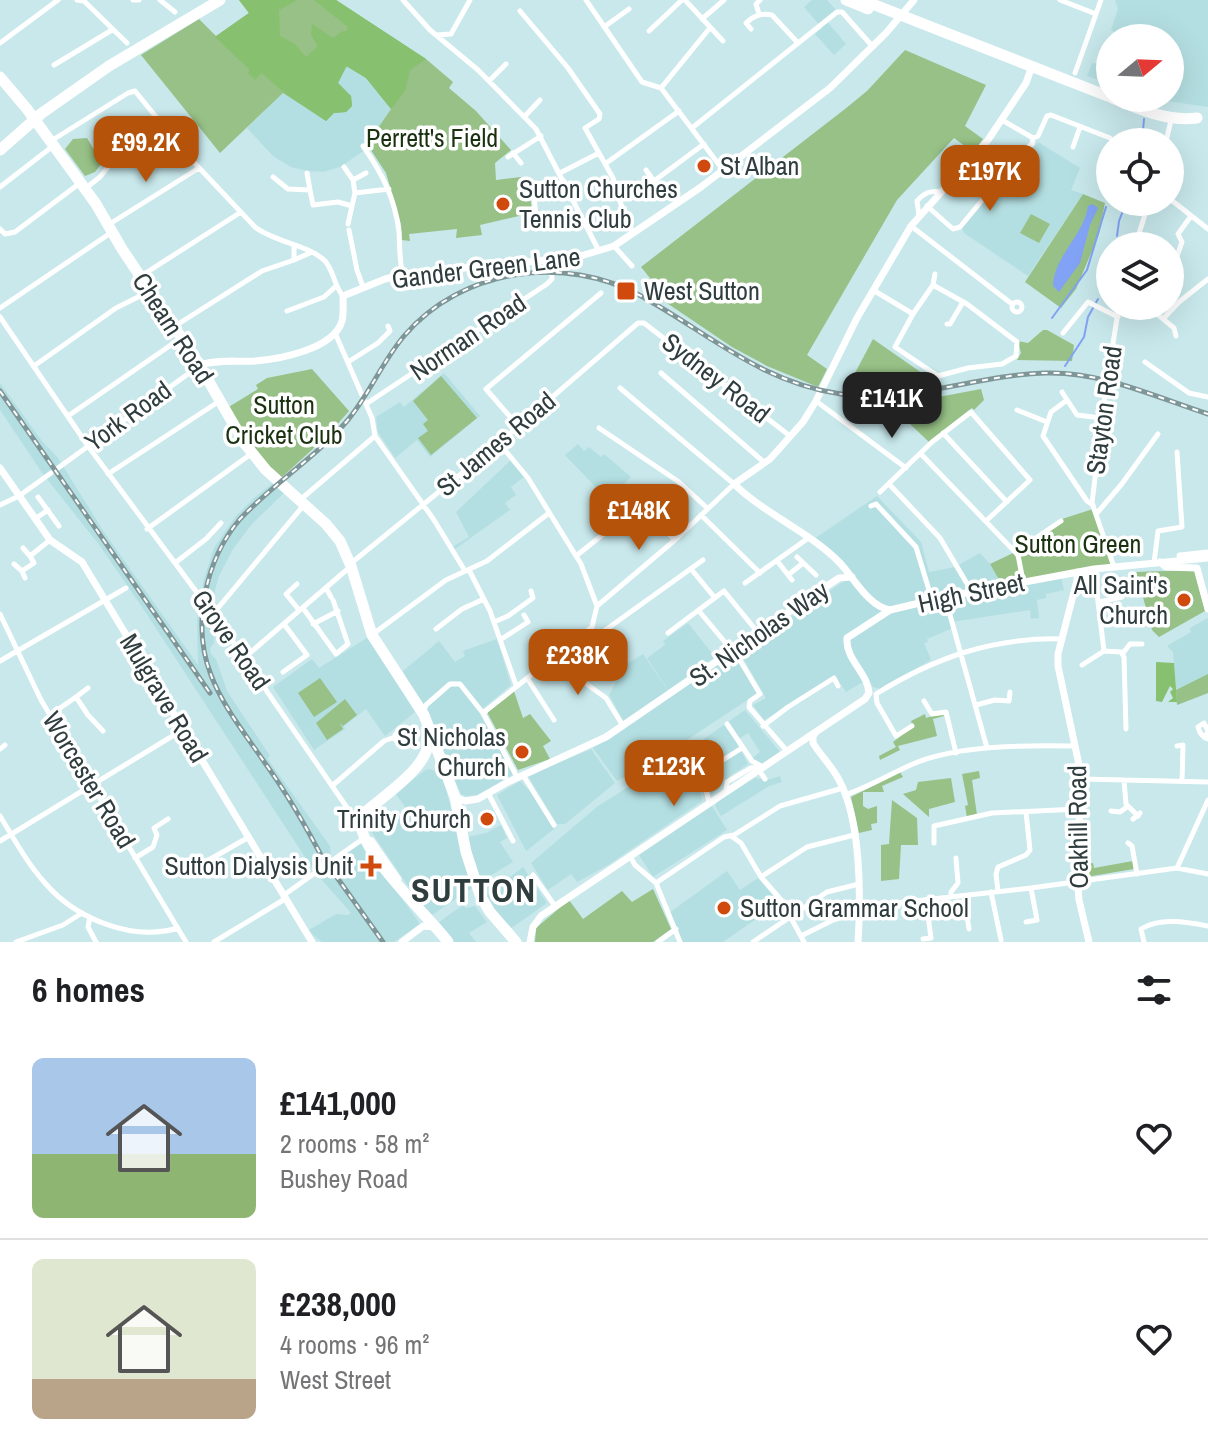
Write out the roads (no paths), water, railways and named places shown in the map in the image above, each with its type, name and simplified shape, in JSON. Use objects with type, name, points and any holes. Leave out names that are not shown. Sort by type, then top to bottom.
[{"type":"highway","points":[[0,142],[109,66],[220,0]]},
{"type":"highway","points":[[846,0],[900,16]]},
{"type":"highway","points":[[862,0],[1096,92]]},
{"type":"highway","points":[[0,77],[33,117]]},
{"type":"highway","points":[[1151,112],[1155,115],[1203,119]]},
{"type":"highway","points":[[1178,112],[1203,119]]},
{"type":"highway","points":[[0,150],[33,117]]},
{"type":"highway","name":"Cheam Road","points":[[33,117],[83,185],[175,326],[252,453],[340,541],[372,635],[424,715],[455,797],[466,852],[479,891],[490,912],[516,942]]},
{"type":"highway","name":"Cheam Road","points":[[410,693],[429,741],[429,749],[417,767]]},
{"type":"highway","points":[[362,827],[417,767],[431,764],[446,773]]},
{"type":"highway","name":"Grove Road","points":[[362,827],[402,890],[426,922],[448,942]]},
{"type":"street","points":[[43,0],[48,7]]},
{"type":"street","points":[[0,43],[58,0]]},
{"type":"street","points":[[77,0],[90,0]]},
{"type":"street","points":[[133,0],[139,0]]},
{"type":"street","points":[[160,0],[175,12]]},
{"type":"street","points":[[403,0],[436,35],[525,116],[541,136],[600,252]]},
{"type":"street","points":[[449,46],[451,34],[470,0]]},
{"type":"street","points":[[586,0],[642,82],[646,86],[661,88],[723,170]]},
{"type":"street","points":[[649,31],[683,0],[723,41]]},
{"type":"street","points":[[702,19],[724,0]]},
{"type":"street","points":[[759,14],[756,4],[760,0]]},
{"type":"street","name":"Gander Green Lane","points":[[343,296],[403,275],[551,263],[614,246],[723,170],[830,88],[873,47],[914,0]]},
{"type":"street","points":[[1060,0],[1096,14]]},
{"type":"street","points":[[1075,73],[1101,0]]},
{"type":"street","points":[[84,1],[127,43]]},
{"type":"street","points":[[604,27],[629,9]]},
{"type":"street","points":[[520,11],[556,53],[600,114],[597,121],[585,128],[613,178],[633,233]]},
{"type":"street","points":[[692,128],[839,11],[873,47]]},
{"type":"street","points":[[751,29],[746,23],[759,14],[774,16],[798,43]]},
{"type":"street","points":[[661,88],[709,29]]},
{"type":"street","points":[[54,65],[112,30]]},
{"type":"street","points":[[436,35],[451,34]]},
{"type":"street","points":[[489,81],[506,64]]},
{"type":"street","points":[[597,606],[675,540],[734,484],[765,463],[790,436],[816,401],[873,290],[911,226],[969,163],[1002,120],[1029,68]]},
{"type":"street","points":[[0,187],[52,145],[133,91],[139,94],[199,168],[259,230],[325,262],[343,296],[342,321],[335,333],[315,347],[282,357],[200,365]]},
{"type":"street","points":[[525,116],[540,100]]},
{"type":"street","points":[[605,164],[679,110]]},
{"type":"street","points":[[1033,138],[1038,136],[1045,117],[1049,115],[1096,133]]},
{"type":"street","points":[[1168,128],[1170,117]]},
{"type":"street","points":[[1002,120],[1033,138]]},
{"type":"street","points":[[1073,147],[1080,127]]},
{"type":"street","points":[[0,229],[5,234],[15,232],[83,185],[100,177],[112,162],[166,128]]},
{"type":"street","points":[[521,163],[510,155],[541,136]]},
{"type":"street","points":[[927,206],[951,227],[958,228],[1032,144],[1033,138]]},
{"type":"street","points":[[646,170],[654,181],[669,166],[704,144]]},
{"type":"street","points":[[363,146],[382,172],[389,189],[399,230],[403,275]]},
{"type":"street","points":[[560,173],[599,153]]},
{"type":"street","points":[[344,167],[353,180],[355,193],[349,227],[363,287]]},
{"type":"street","points":[[0,308],[199,168]]},
{"type":"street","points":[[307,173],[314,213]]},
{"type":"street","points":[[353,180],[366,173]]},
{"type":"street","points":[[274,178],[288,189],[310,190]]},
{"type":"street","points":[[550,214],[536,215],[534,197],[564,181]]},
{"type":"street","points":[[355,193],[389,189]]},
{"type":"street","points":[[919,216],[917,201],[921,196],[928,192],[941,192]]},
{"type":"street","points":[[313,205],[338,202],[352,206]]},
{"type":"street","points":[[1184,210],[1208,229]]},
{"type":"street","points":[[141,276],[241,212]]},
{"type":"street","points":[[1179,232],[1191,216]]},
{"type":"street","points":[[911,226],[1012,304]]},
{"type":"street","points":[[294,246],[294,260]]},
{"type":"street","points":[[614,246],[632,266]]},
{"type":"street","points":[[175,326],[262,271],[310,253]]},
{"type":"street","name":"Norman Road","points":[[366,404],[551,281],[551,263]]},
{"type":"street","points":[[932,285],[963,302],[1017,342],[1016,356],[1002,364],[938,376],[895,347],[932,285],[935,274]]},
{"type":"street","points":[[1184,298],[1207,282]]},
{"type":"street","points":[[287,311],[324,297],[336,286]]},
{"type":"street","points":[[34,366],[116,308],[151,290]]},
{"type":"street","points":[[873,290],[913,314]]},
{"type":"street","points":[[518,426],[486,389],[601,293]]},
{"type":"street","points":[[947,324],[950,324],[963,302]]},
{"type":"street","points":[[1063,333],[1085,304],[1096,304]]},
{"type":"street","name":"Grove Road","points":[[0,317],[88,446],[213,614],[362,827]]},
{"type":"street","name":"Stayton Road","points":[[1114,567],[1093,505],[1101,418],[1117,320]]},
{"type":"street","points":[[1164,320],[1174,328],[1176,336]]},
{"type":"street","name":"St James Road","points":[[244,658],[350,564],[641,322]]},
{"type":"street","name":"Sydney Road","points":[[641,322],[790,436]]},
{"type":"street","points":[[348,362],[385,337],[390,331],[388,326]]},
{"type":"street","points":[[335,333],[374,423],[375,436],[474,579],[494,622],[516,685]]},
{"type":"street","points":[[68,416],[182,337]]},
{"type":"street","points":[[1145,362],[1189,393],[1208,397]]},
{"type":"street","name":"York Road","points":[[58,468],[200,365]]},
{"type":"street","points":[[661,373],[765,463]]},
{"type":"street","points":[[620,388],[763,508],[839,563],[877,605],[879,612],[874,620]]},
{"type":"street","points":[[1062,392],[1077,415],[1101,418]]},
{"type":"street","points":[[1067,400],[1053,409],[1043,434],[1087,501],[1093,505]]},
{"type":"street","points":[[816,401],[906,468]]},
{"type":"street","points":[[108,474],[219,402]]},
{"type":"street","points":[[1017,410],[1047,422]]},
{"type":"street","points":[[880,492],[943,433],[971,412],[1029,478],[1029,482],[986,521]]},
{"type":"street","points":[[599,428],[679,482],[707,508]]},
{"type":"street","points":[[943,433],[1007,502]]},
{"type":"street","points":[[1097,513],[1158,434]]},
{"type":"street","points":[[213,614],[302,503],[375,436]]},
{"type":"street","points":[[483,713],[506,692],[567,649],[594,624],[597,606],[576,556],[521,468],[499,443]]},
{"type":"street","points":[[1157,563],[1158,531],[1182,527],[1177,452]]},
{"type":"street","points":[[147,529],[252,453]]},
{"type":"street","points":[[921,454],[1018,555],[1023,581]]},
{"type":"street","name":"Mulgrave Road","points":[[0,468],[50,540],[82,562],[312,942]]},
{"type":"street","points":[[0,505],[19,496],[51,473]]},
{"type":"street","points":[[889,484],[940,538],[972,592]]},
{"type":"street","points":[[624,491],[675,540]]},
{"type":"street","points":[[38,497],[59,526]]},
{"type":"street","points":[[871,506],[876,504],[916,547],[932,600]]},
{"type":"street","points":[[576,556],[640,505]]},
{"type":"street","points":[[35,519],[48,510]]},
{"type":"street","points":[[372,635],[446,580],[487,561],[549,513]]},
{"type":"street","points":[[701,515],[760,573]]},
{"type":"street","points":[[1018,555],[1021,548],[1061,521]]},
{"type":"street","points":[[175,563],[221,523]]},
{"type":"street","points":[[745,583],[807,539]]},
{"type":"street","points":[[30,556],[50,540]]},
{"type":"street","points":[[23,548],[38,569]]},
{"type":"street","points":[[1157,563],[1168,558],[1208,556]]},
{"type":"street","points":[[797,557],[816,575]]},
{"type":"street","points":[[573,662],[604,631],[703,560]]},
{"type":"street","points":[[778,562],[790,577],[802,564]]},
{"type":"street","points":[[14,564],[23,574],[34,563]]},
{"type":"street","points":[[839,563],[843,570],[839,578]]},
{"type":"street","points":[[1157,563],[1166,567],[1197,568],[1208,609]]},
{"type":"street","name":"High Street","points":[[868,684],[847,649],[847,638],[890,610],[1023,581],[1094,569],[1157,563]]},
{"type":"street","points":[[691,569],[715,598]]},
{"type":"street","points":[[1094,569],[1104,651]]},
{"type":"street","name":"Oakhill Road","points":[[1077,572],[1058,666],[1082,779],[1076,846],[1077,882],[1089,942]]},
{"type":"street","name":"St. Nicholas Way","points":[[455,797],[473,801],[520,776],[585,748],[623,726],[733,647],[839,578],[852,577]]},
{"type":"street","points":[[297,584],[284,593],[301,609],[336,654],[348,646],[338,611],[326,588]]},
{"type":"street","points":[[0,661],[126,588]]},
{"type":"street","points":[[494,622],[533,598],[531,591]]},
{"type":"street","points":[[668,633],[725,592],[752,626],[761,631]]},
{"type":"street","points":[[945,597],[987,748]]},
{"type":"street","points":[[1099,602],[1122,597]]},
{"type":"street","points":[[436,629],[462,609],[484,599]]},
{"type":"street","points":[[515,599],[521,607]]},
{"type":"street","points":[[877,605],[890,610]]},
{"type":"street","points":[[313,624],[338,611]]},
{"type":"street","points":[[699,611],[733,647],[760,695],[748,705],[787,751]]},
{"type":"street","name":"Worcester Road","points":[[0,614],[50,715],[186,942]]},
{"type":"street","points":[[500,640],[528,622],[524,615]]},
{"type":"street","points":[[283,672],[307,655],[284,624]]},
{"type":"street","points":[[594,624],[604,631]]},
{"type":"street","points":[[912,726],[896,736],[875,698],[883,690],[961,652],[1008,643],[1062,639]]},
{"type":"street","points":[[593,643],[611,663],[622,660]]},
{"type":"street","points":[[1126,729],[1123,653],[1130,644],[1142,644]]},
{"type":"street","points":[[567,649],[584,683],[606,698],[623,726]]},
{"type":"street","points":[[1082,665],[1104,651],[1123,653]]},
{"type":"street","points":[[527,678],[554,720]]},
{"type":"street","points":[[763,726],[834,678],[838,686]]},
{"type":"street","points":[[424,715],[426,705],[453,683],[460,684],[483,713],[520,776],[554,825]]},
{"type":"street","points":[[868,684],[883,690]]},
{"type":"street","points":[[728,790],[735,778],[787,751],[867,697],[868,684]]},
{"type":"street","points":[[50,715],[88,688]]},
{"type":"street","points":[[976,705],[995,700],[1009,701],[1010,692]]},
{"type":"street","points":[[76,697],[103,731]]},
{"type":"street","points":[[799,700],[804,709]]},
{"type":"street","points":[[924,701],[932,714],[946,712],[956,753]]},
{"type":"street","points":[[778,714],[783,721]]},
{"type":"street","points":[[727,724],[765,779]]},
{"type":"street","points":[[0,841],[184,729]]},
{"type":"street","points":[[817,731],[813,740],[844,792],[854,835],[860,884],[858,942]]},
{"type":"street","points":[[332,786],[384,741],[395,737]]},
{"type":"street","points":[[801,742],[818,751]]},
{"type":"street","points":[[1177,746],[1183,745],[1182,781]]},
{"type":"street","points":[[656,883],[780,806],[844,792],[914,763],[956,753],[987,748],[1074,746]]},
{"type":"street","points":[[718,763],[742,748]]},
{"type":"street","points":[[688,750],[702,773],[709,802]]},
{"type":"street","points":[[530,942],[539,917],[728,790],[757,766]]},
{"type":"street","points":[[1082,779],[1208,782]]},
{"type":"street","points":[[1124,780],[1124,801],[1137,816]]},
{"type":"street","points":[[488,793],[513,841]]},
{"type":"street","points":[[1177,868],[1208,800]]},
{"type":"street","points":[[1111,811],[1120,812],[1127,807]]},
{"type":"street","points":[[934,843],[934,826],[992,813],[1079,809]]},
{"type":"street","points":[[1001,940],[994,892],[996,874],[998,867],[1026,855],[1030,850],[1026,812]]},
{"type":"street","points":[[0,816],[46,884],[82,913],[124,931],[178,928]]},
{"type":"street","points":[[135,858],[153,847],[157,835],[154,828],[168,819]]},
{"type":"street","points":[[214,942],[284,897],[335,859],[362,827]]},
{"type":"street","points":[[731,835],[741,843],[761,877],[782,901],[803,939],[832,920],[860,909],[1177,868],[1208,874]]},
{"type":"street","points":[[761,877],[807,847],[854,835]]},
{"type":"street","points":[[193,869],[249,837]]},
{"type":"street","points":[[1137,874],[1130,844],[1142,842]]},
{"type":"street","points":[[630,856],[635,865],[656,883],[680,942]]},
{"type":"street","points":[[951,897],[958,883],[956,858]]},
{"type":"street","points":[[533,875],[555,906]]},
{"type":"street","points":[[753,942],[827,892],[860,884]]},
{"type":"street","points":[[1026,922],[1037,920],[1031,888]]},
{"type":"street","points":[[964,896],[969,929]]},
{"type":"street","points":[[923,939],[934,938],[926,900]]},
{"type":"street","points":[[16,942],[63,925],[82,913]]},
{"type":"street","points":[[90,917],[88,927],[96,942]]},
{"type":"street","points":[[1144,942],[1141,929],[1149,925],[1180,921],[1208,926]]},
{"type":"street","points":[[402,942],[426,922]]},
{"type":"street","points":[[658,942],[676,929]]},
{"type":"water","points":[[1088,206],[1096,207],[1096,212],[1080,263],[1059,292],[1053,286],[1058,265],[1081,227]]},
{"type":"waterway","points":[[1143,128],[1144,119]]},
{"type":"waterway","points":[[1052,318],[1087,270],[1103,216]]},
{"type":"waterway","points":[[1118,232],[1121,216]]},
{"type":"waterway","points":[[1065,366],[1084,337],[1088,317],[1096,303]]},
{"type":"railway","points":[[325,863],[289,799],[216,687],[202,635],[205,593],[218,553],[240,519],[335,434],[355,411],[404,336],[428,313],[455,295],[484,282],[516,275],[548,272],[580,275],[611,283],[641,296],[760,368],[812,388],[841,394],[892,395],[1019,375],[1066,373],[1128,386],[1208,414]]},
{"type":"railway","points":[[0,391],[210,693]]},
{"type":"railway","points":[[321,855],[383,942]]},
{"type":"place","name":"St Alban","points":[[704,166]]},
{"type":"place","name":"Sutton Churches Tennis Club","points":[[503,204]]},
{"type":"place","name":"West Sutton","points":[[626,291]]},
{"type":"place","name":"All Saint's Church","points":[[1184,600]]},
{"type":"place","name":"St Nicholas Church","points":[[522,752]]},
{"type":"place","name":"Trinity Church","points":[[487,819]]},
{"type":"place","name":"Sutton Dialysis Unit","points":[[371,866]]},
{"type":"place","name":"Sutton Grammar School","points":[[724,908]]},
{"type":"district","name":"SUTTON","points":[[474,890]]},
{"type":"park label","name":"Perrett's Field","points":[[432,138]]},
{"type":"park label","name":"Sutton Cricket Club","points":[[284,420]]},
{"type":"park label","name":"Sutton Green","points":[[1078,544]]}]
